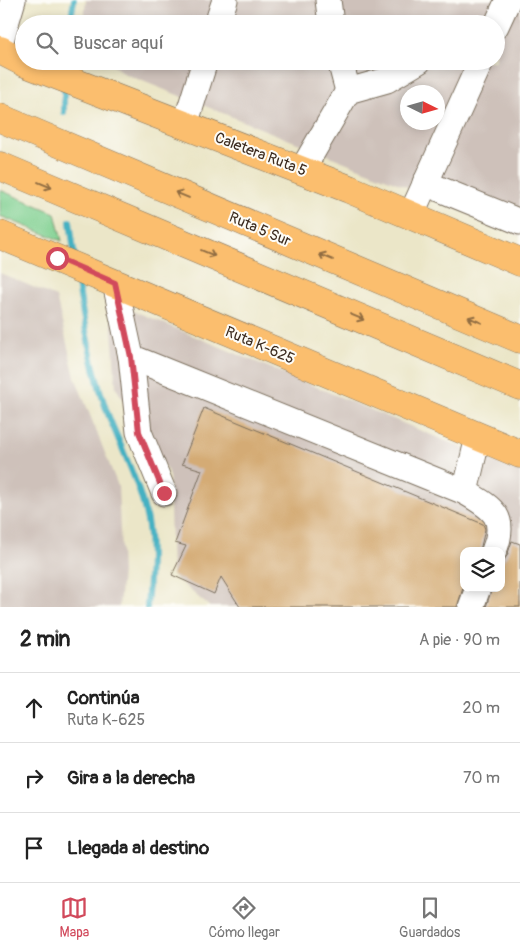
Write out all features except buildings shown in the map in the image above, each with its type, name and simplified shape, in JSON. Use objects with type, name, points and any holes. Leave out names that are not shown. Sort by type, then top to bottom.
[{"type":"main road","name":"Caletera Ruta 5","points":[[0,50],[15,57]]},
{"type":"main road","name":"Caletera Ruta 5","points":[[45,70],[302,170],[520,262]]},
{"type":"main road","name":"Ruta 5 Sur","points":[[0,118],[520,339]]},
{"type":"main road","points":[[0,166],[520,386]]},
{"type":"main road","name":"Ruta K-625","points":[[0,235],[520,454]]},
{"type":"lane","points":[[0,44],[13,0]]},
{"type":"lane","points":[[220,15],[225,0]]},
{"type":"lane","points":[[328,0],[330,15]]},
{"type":"lane","points":[[501,15],[508,0]]},
{"type":"lane","points":[[184,125],[202,70]]},
{"type":"lane","points":[[342,70],[348,91]]},
{"type":"lane","points":[[302,170],[348,91],[387,80],[404,70]]},
{"type":"lane","points":[[411,216],[476,70]]},
{"type":"lane","points":[[426,183],[520,222]]},
{"type":"lane","points":[[104,278],[131,357],[139,432],[164,493]]},
{"type":"lane","points":[[131,357],[464,492],[490,507],[497,516],[500,531],[495,547]]},
{"type":"lane","points":[[464,492],[478,436]]},
{"type":"lane","points":[[471,607],[477,592]]},
{"type":"shaded area","points":[[86,0],[520,0],[520,236],[407,187],[125,74],[119,70],[505,70],[505,15],[84,15]]},
{"type":"shaded area","points":[[0,273],[56,297],[75,377],[118,486],[122,572],[119,607],[0,607]]},
{"type":"shaded area","points":[[110,301],[520,472],[520,607],[210,607],[172,575],[169,473],[116,388]]},
{"type":"green space","points":[[0,190],[55,213],[62,241],[0,216]]},
{"type":"waterway","points":[[72,15],[74,0]]},
{"type":"waterway","points":[[64,86],[64,112]]},
{"type":"waterway","points":[[70,221],[75,260]]},
{"type":"waterway","points":[[77,275],[88,342],[96,376],[106,409],[136,482],[145,512],[150,547],[147,607]]},
{"type":"route","points":[[57,258],[115,283],[131,357],[139,432],[164,493]]}]
